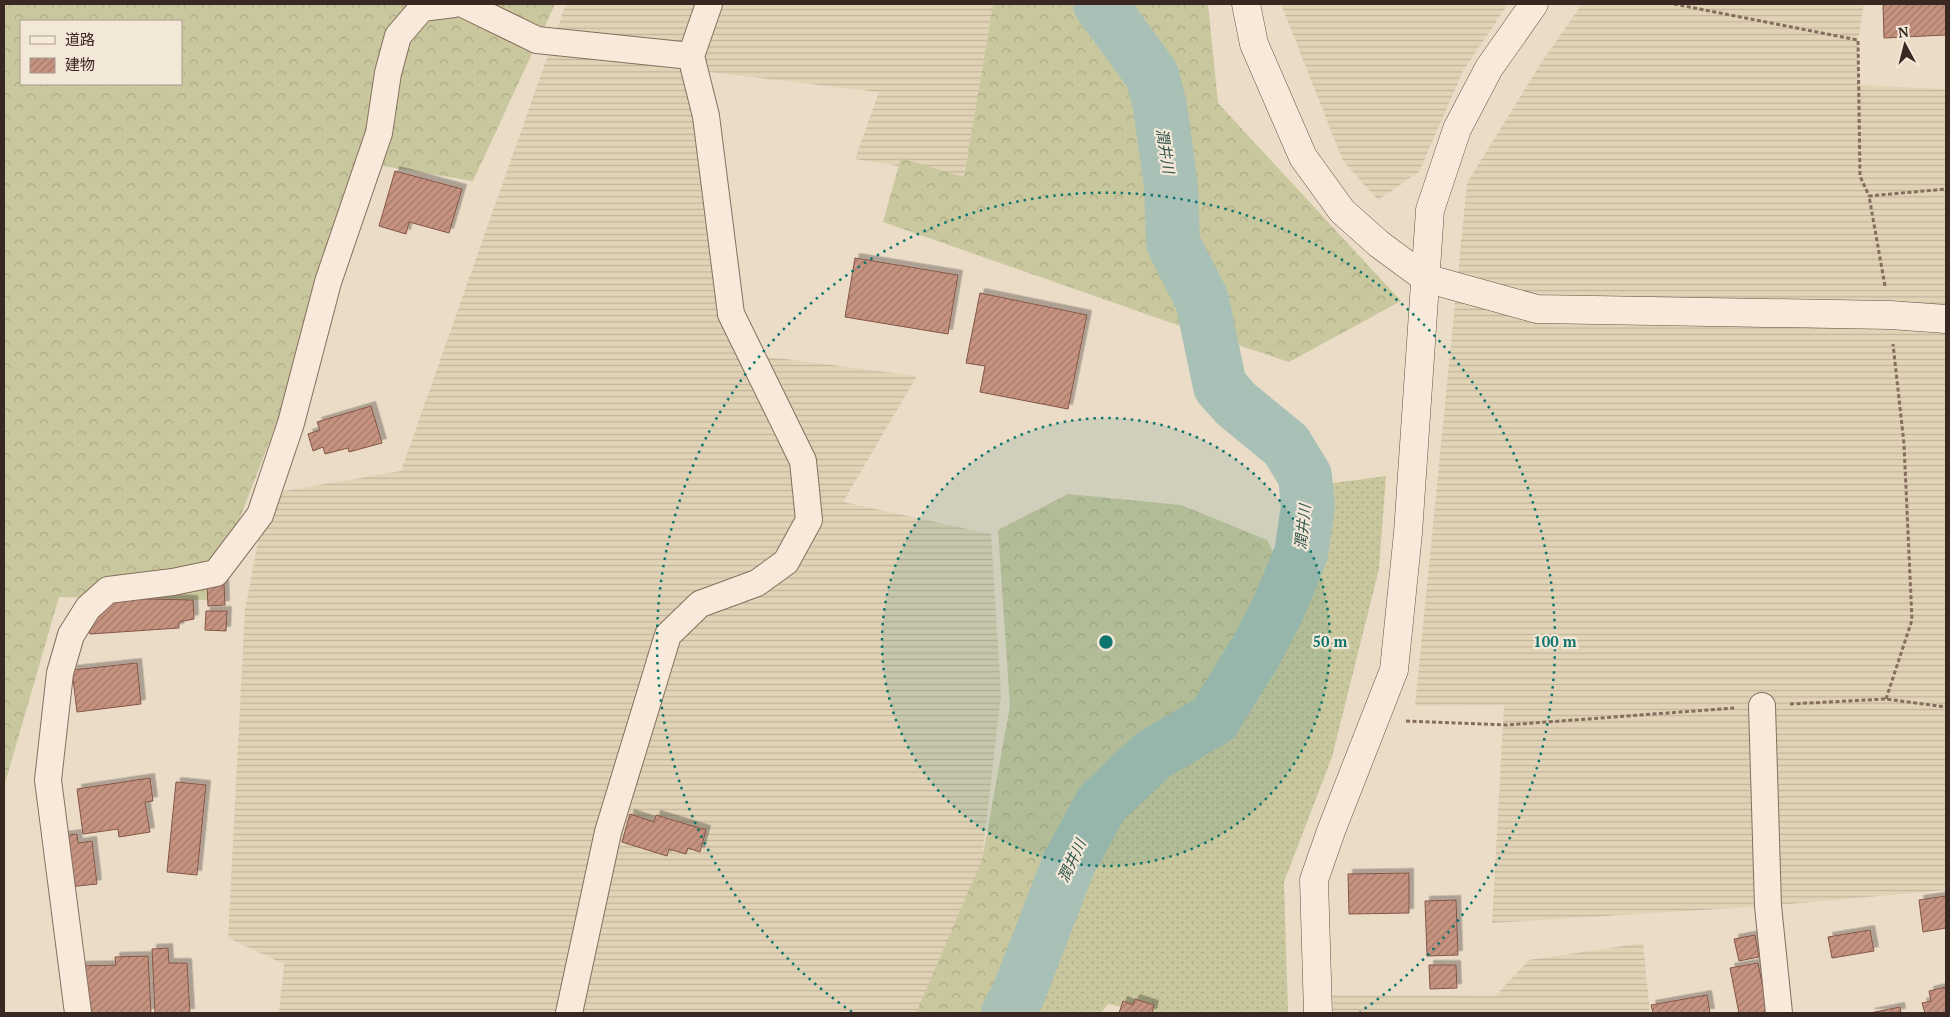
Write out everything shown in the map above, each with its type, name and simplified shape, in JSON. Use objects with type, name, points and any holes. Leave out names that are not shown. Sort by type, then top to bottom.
[{"type":"street","points":[[78,1013],[48,780],[60,673],[71,635],[88,608],[108,590],[173,582],[216,573],[260,515],[291,423],[328,282],[379,133],[388,72],[398,36],[422,8],[454,4]]},
{"type":"street","points":[[463,4],[537,40],[691,56]]},
{"type":"street","points":[[570,1013],[608,832],[668,635],[700,604],[757,583],[786,562],[809,520],[803,461],[731,314],[706,116],[691,56],[709,4]]},
{"type":"street","points":[[1246,4],[1254,44],[1302,157],[1342,211],[1379,244],[1425,278],[1537,309],[1890,315],[1946,319]]},
{"type":"street","points":[[1318,1013],[1314,880],[1331,831],[1394,670],[1408,533],[1430,210],[1457,129],[1489,68],[1534,4]]},
{"type":"street","points":[[1762,706],[1768,906],[1779,1013]]},
{"type":"path","points":[[1674,4],[1858,40],[1860,176],[1869,196],[1890,315],[1904,444],[1912,620],[1886,699]]},
{"type":"path","points":[[1869,196],[1946,189]]},
{"type":"path","points":[[1375,720],[1507,725],[1762,706],[1886,699],[1946,707]]},
{"type":"shaded area","points":[[566,4],[993,4],[964,177],[855,159],[879,92],[709,72],[738,353],[917,376],[843,502],[991,534],[1001,695],[982,860],[930,992],[919,1013],[279,1013],[284,964],[228,938],[245,610],[267,494],[401,471]]},
{"type":"shaded area","points":[[1281,4],[1508,4],[1463,71],[1419,172],[1378,200],[1343,161]]},
{"type":"shaded area","points":[[1582,4],[1864,4],[1858,40],[1859,85],[1946,89],[1946,890],[1768,906],[1492,923],[1504,705],[1415,706],[1467,183],[1541,63]]},
{"type":"shaded area","points":[[1643,943],[1650,1013],[1333,1013],[1332,995],[1495,996],[1529,960]]},
{"type":"green space","points":[[4,4],[555,4],[473,181],[377,165],[208,600],[59,597],[4,787]]},
{"type":"green space","points":[[993,4],[1208,4],[1218,103],[1401,301],[1289,362],[883,222],[901,158],[964,177]]},
{"type":"green space","points":[[1386,476],[1379,569],[1332,757],[1284,882],[1288,1013],[1153,1013],[1108,1004],[1101,1013],[1020,1013],[1074,854],[1282,600],[1326,484]]},
{"type":"green space","points":[[1068,494],[1181,505],[1267,540],[1289,583],[1242,716],[1154,764],[1106,832],[1019,1013],[916,1013],[982,860],[1010,706],[998,530]]},
{"type":"building","points":[[1883,4],[1946,4],[1946,35],[1884,38]]},
{"type":"building","points":[[395,171],[462,189],[449,233],[409,222],[406,234],[379,226]]},
{"type":"building","points":[[855,258],[958,275],[948,334],[845,317]]},
{"type":"building","points":[[980,293],[1087,315],[1068,409],[980,392],[985,366],[966,363]]},
{"type":"building","points":[[371,406],[382,443],[349,452],[348,448],[325,454],[323,447],[313,451],[308,434],[320,430],[317,422]]},
{"type":"building","points":[[224,584],[225,605],[208,606],[207,585]]},
{"type":"building","points":[[104,598],[193,600],[194,619],[179,622],[179,628],[90,634],[87,623]]},
{"type":"building","points":[[206,611],[227,611],[226,631],[205,630]]},
{"type":"building","points":[[137,663],[141,704],[77,712],[72,670]]},
{"type":"building","points":[[150,778],[153,801],[145,802],[150,832],[119,837],[118,829],[83,834],[77,789]]},
{"type":"building","points":[[176,782],[206,785],[197,875],[167,872]]},
{"type":"building","points":[[630,814],[654,822],[656,815],[706,830],[700,852],[688,848],[686,854],[669,849],[667,856],[622,842]]},
{"type":"building","points":[[77,834],[78,843],[92,841],[97,884],[68,887],[62,836]]},
{"type":"building","points":[[1409,873],[1409,913],[1349,914],[1348,874]]},
{"type":"building","points":[[1946,896],[1946,928],[1923,932],[1919,900]]},
{"type":"building","points":[[1456,900],[1458,955],[1427,956],[1425,901]]},
{"type":"building","points":[[1870,930],[1874,951],[1832,958],[1828,937]]},
{"type":"building","points":[[1755,935],[1759,957],[1739,961],[1734,939]]},
{"type":"building","points":[[168,948],[169,963],[187,963],[190,1013],[155,1013],[152,949]]},
{"type":"building","points":[[148,956],[151,1013],[83,1013],[81,966],[116,965],[115,957]]},
{"type":"building","points":[[1758,963],[1768,1013],[1739,1013],[1730,968]]},
{"type":"building","points":[[1429,965],[1456,965],[1457,988],[1430,989]]},
{"type":"building","points":[[1946,987],[1946,1013],[1925,1013],[1922,1003],[1931,1001],[1929,991]]},
{"type":"building","points":[[1707,995],[1710,1013],[1653,1013],[1651,1005]]},
{"type":"building","points":[[1135,999],[1154,1005],[1152,1013],[1119,1013],[1123,1001],[1133,1005]]},
{"type":"building","points":[[1900,1007],[1901,1013],[1870,1013]]},
{"type":"waterway","name":"潤井川","points":[[1008,1013],[1018,995],[1069,863],[1102,803],[1153,755],[1214,719],[1256,651],[1277,611],[1301,554],[1308,507],[1305,476],[1286,445],[1236,404],[1220,386],[1202,300],[1173,243],[1171,186],[1160,106],[1152,75],[1100,4]]}]
